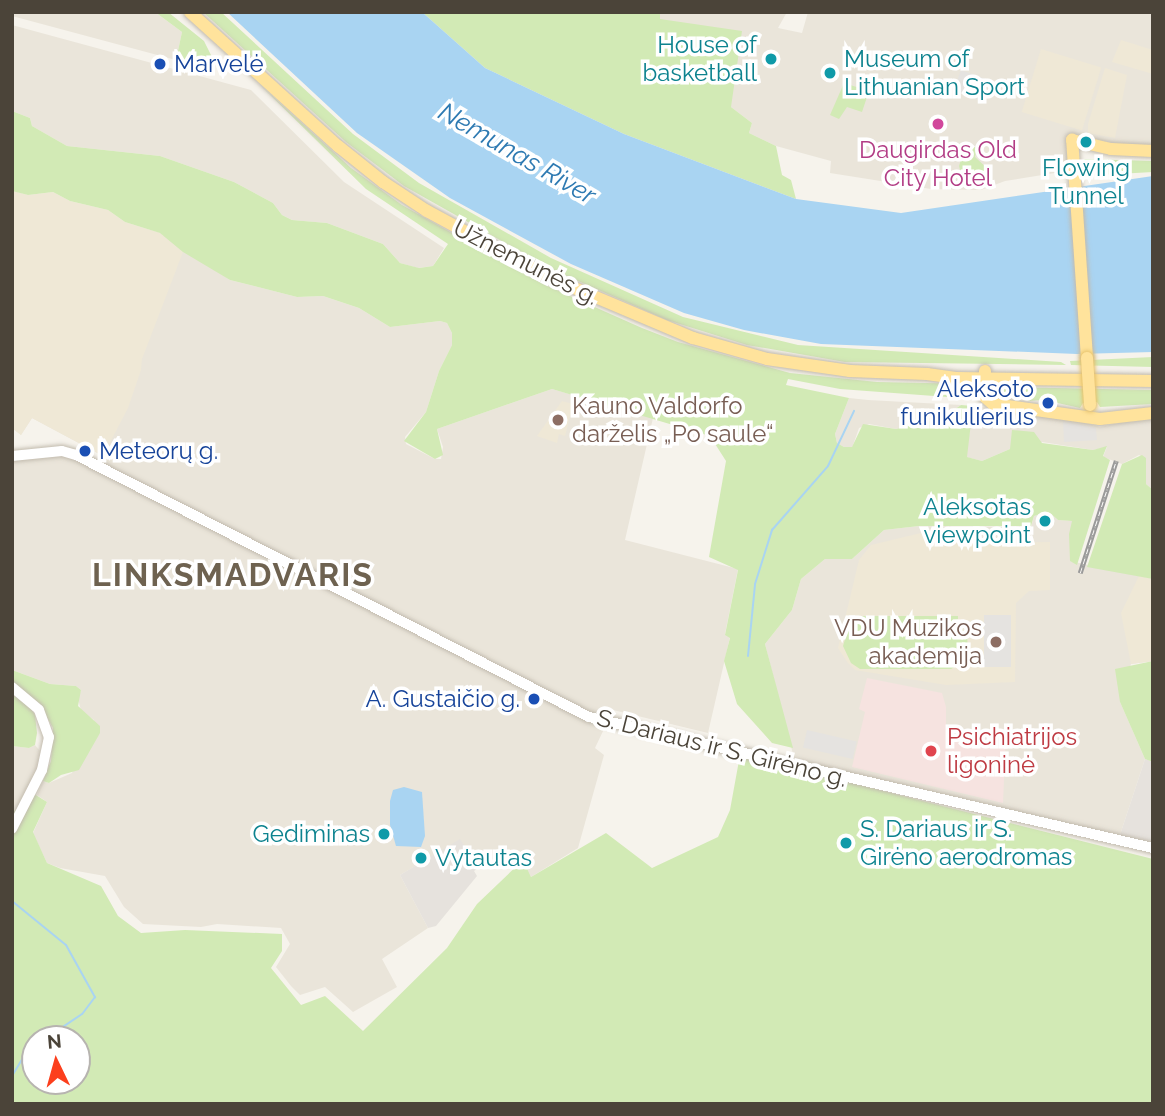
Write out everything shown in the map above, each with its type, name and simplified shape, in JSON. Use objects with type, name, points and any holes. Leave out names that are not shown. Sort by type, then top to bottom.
[{"type":"main road","name":"Užnemunės g.","points":[[190,12],[383,182],[427,211],[531,268],[659,326],[740,352],[826,369],[984,374]]},
{"type":"main road","points":[[1090,411],[1072,140],[1111,149],[1153,151]]},
{"type":"main road","points":[[984,374],[1153,373]]},
{"type":"main road","points":[[984,374],[984,396],[993,404],[1153,413]]},
{"type":"main road","points":[[984,374],[1004,379],[1153,382]]},
{"type":"main road","points":[[984,396],[992,386],[1004,379]]},
{"type":"street","name":"S. Dariaus ir S. Girėno g.","points":[[12,456],[62,451],[76,455],[589,717],[1153,848]]},
{"type":"street","points":[[12,687],[39,710],[48,737],[42,770],[12,829]]},
{"type":"shaded area","points":[[12,12],[155,12],[182,32],[176,60],[12,16]]},
{"type":"shaded area","points":[[660,12],[787,12],[778,28],[802,33],[808,12],[1153,12],[1153,145],[1118,144],[1070,133],[1067,171],[1005,181],[981,190],[931,189],[830,173],[831,161],[776,146],[749,133],[752,123],[731,107],[660,19]]},
{"type":"shaded area","points":[[12,25],[251,90],[344,182],[444,248],[433,266],[418,268],[400,263],[383,244],[327,223],[292,220],[282,215],[273,203],[234,182],[160,156],[67,146],[32,126],[30,118],[12,111]]},
{"type":"shaded area","points":[[1121,40],[1153,50],[1153,74],[1112,62]]},
{"type":"shaded area","points":[[1041,49],[1101,67],[1082,131],[1022,112]]},
{"type":"shaded area","points":[[1105,68],[1127,75],[1115,138],[1088,133],[1088,124]]},
{"type":"shaded area","points":[[961,70],[986,79],[979,100],[953,91]]},
{"type":"shaded area","points":[[12,191],[160,233],[230,280],[297,297],[323,296],[359,308],[390,327],[440,321],[447,323],[452,333],[452,345],[439,371],[426,412],[405,437],[406,444],[435,459],[441,459],[443,447],[437,429],[552,389],[653,418],[625,540],[738,569],[725,634],[730,637],[708,733],[613,710],[595,748],[604,755],[578,848],[531,877],[518,851],[505,852],[478,868],[460,840],[400,875],[428,928],[382,959],[397,987],[353,1012],[325,987],[300,995],[291,986],[276,967],[290,944],[281,928],[217,924],[201,927],[143,924],[124,907],[105,876],[47,863],[33,833],[47,802],[37,795],[43,781],[49,783],[72,773],[94,720],[81,711],[78,698],[81,690],[76,686],[50,684],[12,670],[12,459],[65,454],[96,469],[103,456],[32,418],[21,435],[12,428]]},
{"type":"shaded area","points":[[12,191],[28,195],[53,192],[70,201],[108,210],[125,222],[160,233],[183,252],[142,359],[128,408],[103,456],[32,418],[21,435],[12,428]]},
{"type":"shaded area","points":[[849,398],[961,405],[942,418],[896,429],[869,424],[859,428],[852,448],[837,443],[835,434]]},
{"type":"shaded area","name":"Kauno Valdorfo darželis „Po saule“","points":[[562,401],[573,404],[565,436],[559,434],[557,443],[537,436]]},
{"type":"shaded area","points":[[973,406],[1063,417],[1100,427],[1153,416],[1153,490],[1146,484],[1146,459],[1139,455],[1122,464],[1103,457],[1107,447],[1093,450],[1042,442],[1010,449],[982,461],[966,457]]},
{"type":"shaded area","points":[[1063,421],[1096,428],[1097,440],[1064,442]]},
{"type":"shaded area","points":[[1050,513],[1058,520],[1073,521],[1070,561],[1153,579],[1153,661],[1131,664],[1120,702],[1145,759],[1119,838],[795,762],[765,644],[792,610],[801,579],[825,559],[852,559],[884,530],[919,526],[1031,527],[1034,516]]},
{"type":"shaded area","points":[[921,533],[975,535],[975,543],[1050,542],[1050,590],[1029,591],[1016,603],[1015,682],[946,685],[855,670],[838,648],[859,560],[871,545]]},
{"type":"shaded area","points":[[1139,576],[1153,579],[1153,661],[1131,664],[1121,613]]},
{"type":"shaded area","points":[[984,615],[1011,615],[1011,667],[984,667]]},
{"type":"shaded area","name":"Psichiatrijos ligoninė","points":[[867,678],[942,693],[946,707],[946,731],[1006,732],[1003,803],[852,767],[865,712],[859,709]]},
{"type":"shaded area","points":[[807,730],[857,741],[853,759],[803,748]]},
{"type":"shaded area","points":[[35,745],[40,751],[39,763],[21,807],[12,812],[12,746],[29,748]]},
{"type":"shaded area","points":[[1145,759],[1153,762],[1153,849],[1118,841]]},
{"type":"shaded area","points":[[460,839],[478,868],[474,871],[477,876],[436,926],[428,928],[400,875]]},
{"type":"green space","points":[[155,12],[168,12],[204,41],[211,55],[207,65],[176,60],[182,32]]},
{"type":"green space","points":[[203,12],[221,12],[353,134],[419,183],[551,258],[683,317],[798,345],[1061,362],[1066,365],[845,362],[747,345],[667,320],[553,270],[404,186],[346,142]]},
{"type":"green space","points":[[422,12],[660,12],[660,19],[742,31],[731,107],[752,123],[749,133],[776,146],[782,175],[791,180],[796,199],[624,134],[485,68]]},
{"type":"green space","points":[[844,83],[869,91],[862,112],[847,107],[839,119],[830,115]]},
{"type":"green space","points":[[260,85],[351,168],[402,205],[543,284],[642,328],[678,342],[790,373],[877,382],[974,384],[973,398],[961,398],[840,389],[788,379],[786,385],[849,398],[835,434],[837,443],[844,447],[852,447],[863,424],[896,429],[942,418],[961,405],[973,406],[967,457],[982,461],[1010,449],[1012,430],[1034,432],[1042,443],[1093,450],[1107,446],[1103,456],[1110,460],[1077,565],[1070,561],[1069,534],[1072,521],[1058,520],[1050,513],[1034,516],[1031,526],[919,526],[884,530],[852,559],[825,559],[801,579],[792,610],[765,644],[793,748],[772,743],[737,704],[724,661],[730,638],[725,635],[738,570],[709,557],[726,461],[710,436],[552,389],[437,429],[443,455],[435,459],[404,441],[426,412],[439,371],[452,345],[452,333],[447,323],[440,321],[390,327],[359,308],[323,296],[297,297],[230,280],[183,252],[160,233],[125,222],[108,210],[70,201],[53,192],[28,195],[12,191],[12,111],[30,118],[32,126],[67,146],[160,156],[234,182],[273,203],[282,215],[292,220],[327,223],[383,244],[400,263],[419,268],[433,266],[448,244],[366,189]]},
{"type":"green space","points":[[965,147],[977,147],[975,157],[989,170],[978,176],[962,177],[959,166]]},
{"type":"green space","points":[[1085,159],[1153,161],[1153,172],[1082,176],[1081,163]]},
{"type":"green space","points":[[1153,357],[1153,367],[1071,365],[1070,361]]},
{"type":"green space","points":[[999,388],[1153,390],[1153,404],[1100,407],[1097,402],[1083,403],[1080,408],[1044,400],[1028,401],[1027,396],[1000,394]]},
{"type":"green space","points":[[1142,455],[1146,458],[1146,484],[1153,490],[1153,579],[1087,567],[1122,464]]},
{"type":"green space","points":[[849,616],[958,616],[958,619],[952,620],[967,635],[968,650],[959,664],[951,669],[860,669],[851,663],[843,646],[848,629],[854,622],[849,622]]},
{"type":"green space","points":[[1153,661],[1153,762],[1145,759],[1120,702],[1115,669]]},
{"type":"green space","points":[[12,670],[50,684],[76,686],[81,690],[78,706],[100,726],[100,733],[79,770],[61,775],[49,783],[43,781],[51,761],[53,728],[39,703],[12,684]]},
{"type":"green space","points":[[12,694],[30,707],[35,715],[35,745],[29,748],[12,746]]},
{"type":"green space","points":[[740,755],[1153,859],[1153,1104],[12,1104],[12,812],[21,807],[28,790],[47,802],[33,832],[47,863],[101,886],[118,916],[141,933],[185,930],[282,934],[282,951],[271,968],[301,1005],[325,996],[363,1031],[447,948],[477,904],[523,860],[531,877],[606,833],[652,868],[718,837],[730,810]]},
{"type":"water","name":"Nemunas River","points":[[227,12],[422,12],[485,68],[624,134],[796,199],[901,213],[1153,176],[1153,352],[1077,354],[821,344],[744,330],[684,313],[571,264],[450,198],[357,133]]},
{"type":"water","points":[[404,787],[422,792],[425,836],[421,847],[396,846],[390,825],[393,790]]},
{"type":"waterway","points":[[748,656],[755,584],[772,530],[828,466],[854,411]]},
{"type":"waterway","name":"Marvelė","points":[[12,901],[66,945],[95,997],[82,1014],[66,1025]]},
{"type":"waterway","name":"Marvelė","points":[[12,1076],[21,1061]]},
{"type":"railway","points":[[1080,573],[1116,461]]},
{"type":"place","name":"House of basketball","points":[[771,59]]},
{"type":"place","name":"Marvelė","points":[[160,64]]},
{"type":"place","name":"Museum of Lithuanian Sport","points":[[830,73]]},
{"type":"place","name":"Daugirdas Old City Hotel","points":[[938,124]]},
{"type":"place","name":"Flowing Tunnel","points":[[1086,142]]},
{"type":"place","name":"Aleksoto funikulierius","points":[[1048,403]]},
{"type":"place","name":"Kauno Valdorfo darželis „Po saule“","points":[[558,420]]},
{"type":"place","name":"Meteorų g.","points":[[85,451]]},
{"type":"place","name":"Aleksotas viewpoint","points":[[1045,521]]},
{"type":"place","name":"VDU Muzikos akademija","points":[[996,642]]},
{"type":"place","name":"A. Gustaičio g.","points":[[534,699]]},
{"type":"place","name":"Psichiatrijos ligoninė","points":[[931,751]]},
{"type":"place","name":"Gediminas","points":[[384,834]]},
{"type":"place","name":"S. Dariaus ir S. Girėno aerodromas","points":[[846,843]]},
{"type":"place","name":"Vytautas","points":[[421,858]]},
{"type":"district","name":"LINKSMADVARIS","points":[[233,575]]}]
